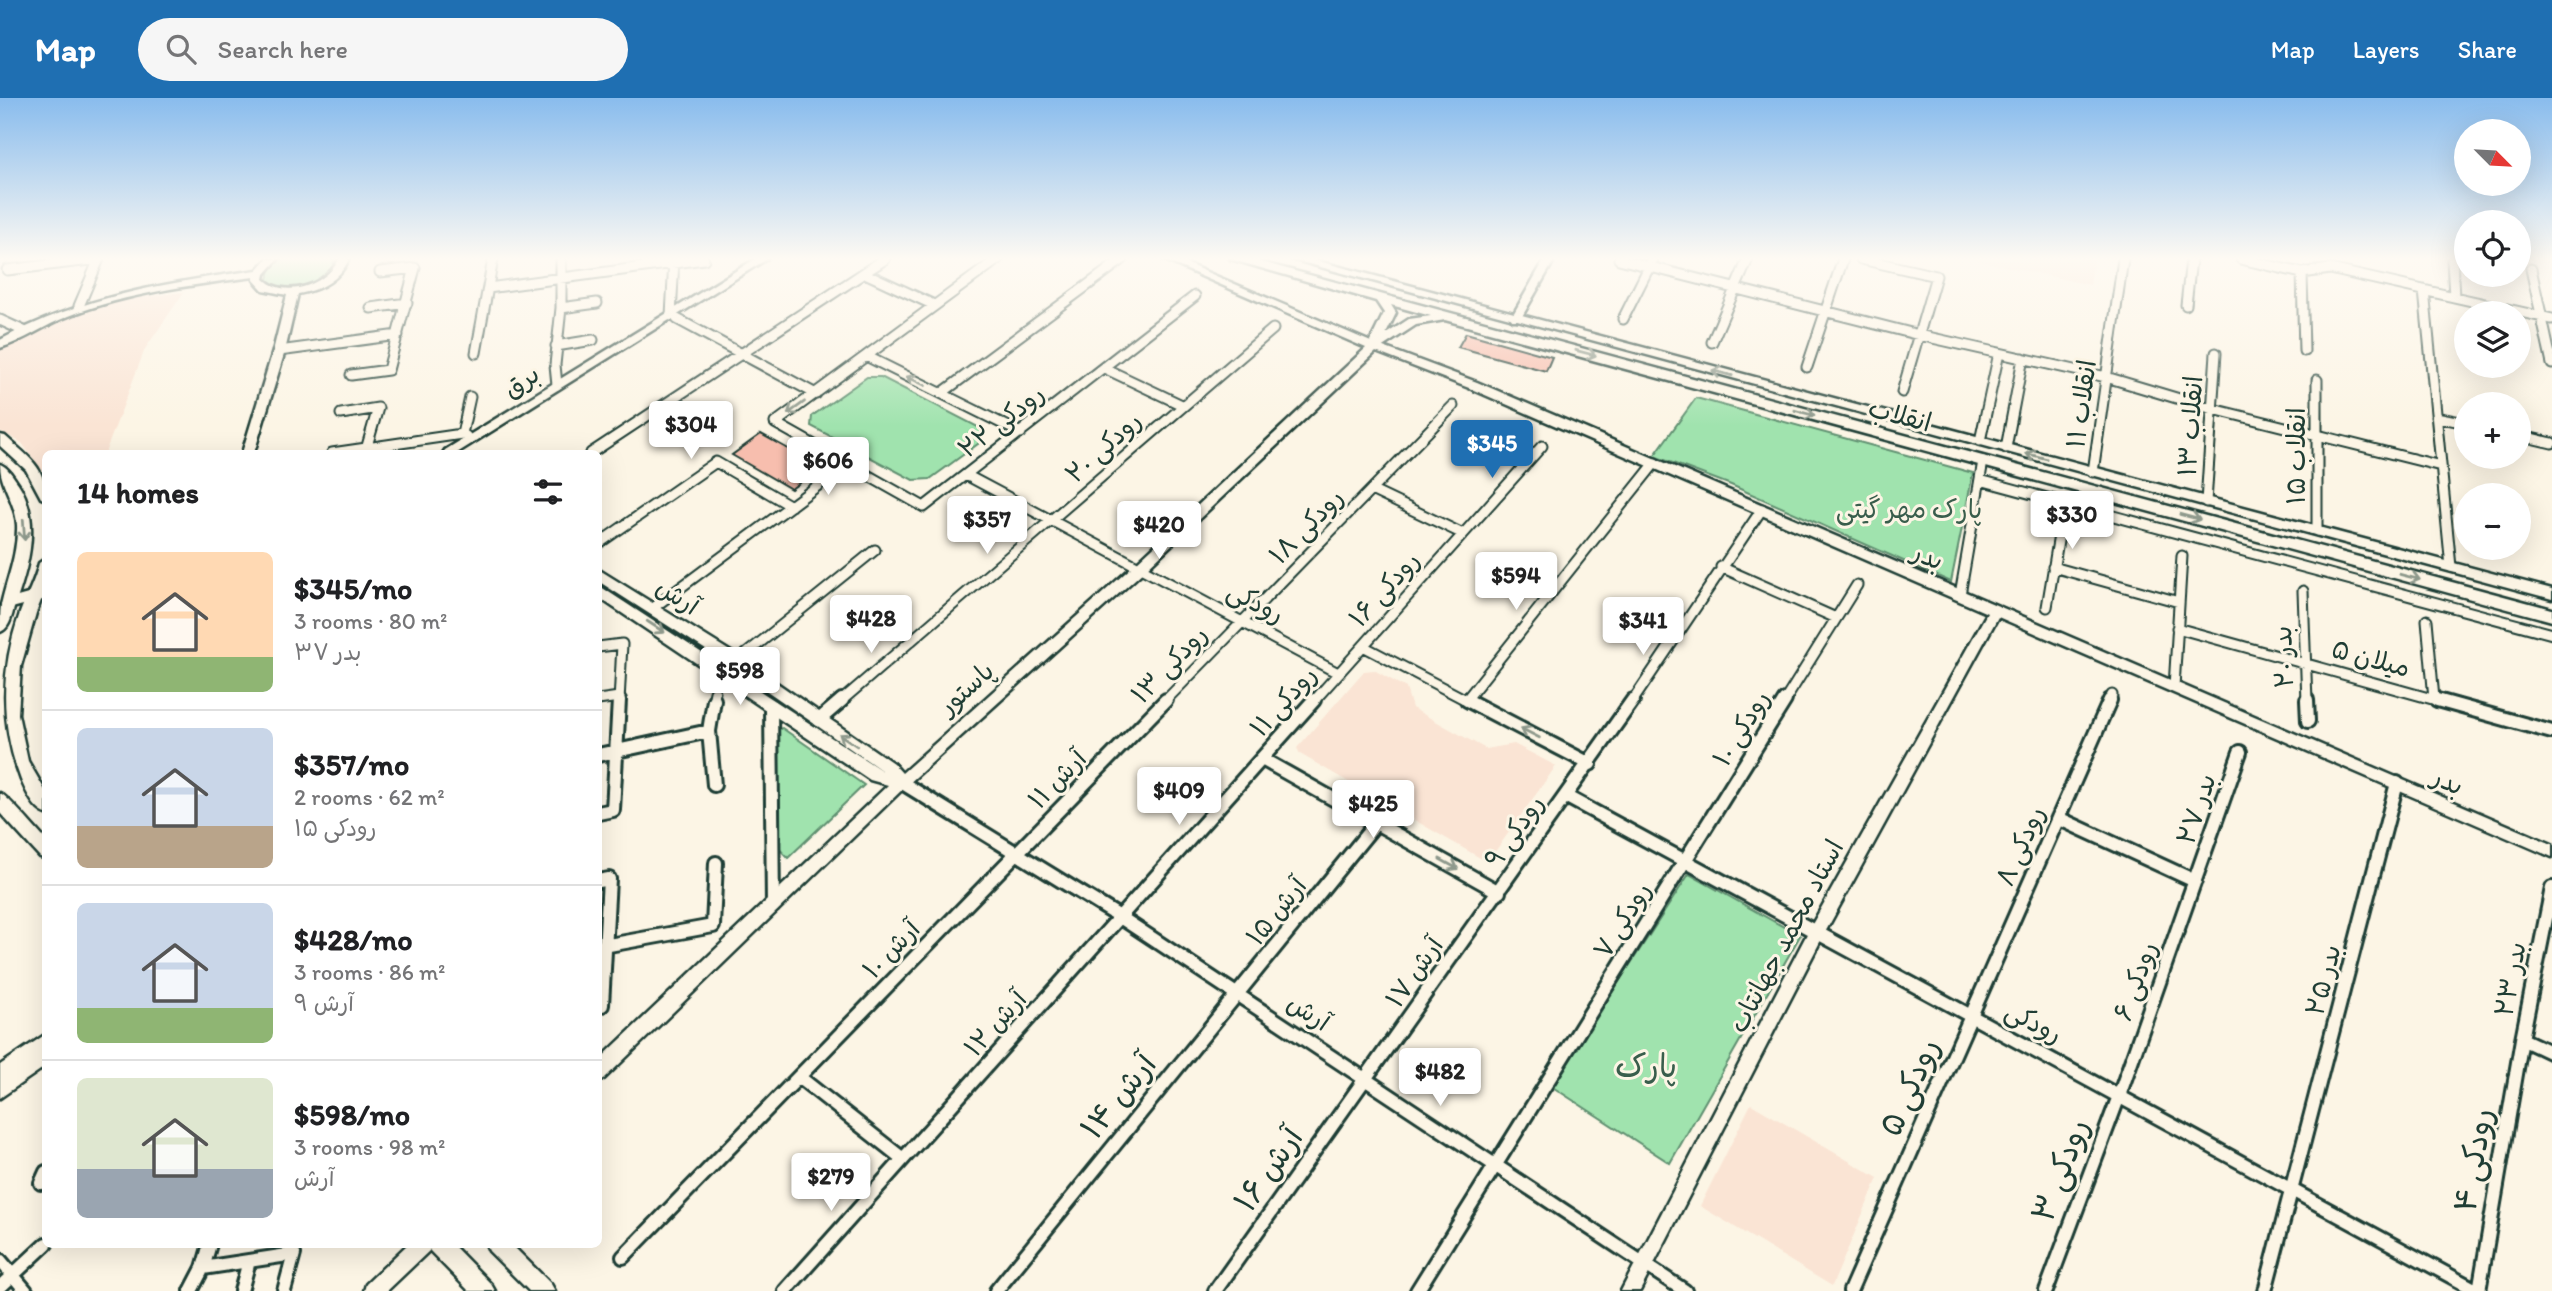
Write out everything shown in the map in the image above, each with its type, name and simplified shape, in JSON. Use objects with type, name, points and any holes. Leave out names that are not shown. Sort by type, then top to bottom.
[{"type":"main road","points":[[1374,347],[1389,315]]},
{"type":"main road","name":"انقلاب","points":[[1443,315],[2552,615]]},
{"type":"main road","name":"انقلاب","points":[[1504,315],[2552,594]]},
{"type":"main road","points":[[1374,347],[1413,322],[1432,317],[1455,318]]},
{"type":"main road","points":[[0,439],[31,467],[42,488]]},
{"type":"main road","points":[[0,468],[8,477],[22,504],[25,541],[20,574],[0,626]]},
{"type":"main road","points":[[2149,506],[2151,487]]},
{"type":"main road","points":[[39,599],[7,671],[2,703],[4,733],[16,770],[42,802]]},
{"type":"main road","points":[[0,800],[12,817],[42,848]]},
{"type":"main road","points":[[442,1248],[484,1291]]},
{"type":"main road","points":[[500,1248],[544,1291]]},
{"type":"street","points":[[0,345],[60,315]]},
{"type":"street","points":[[249,450],[287,315]]},
{"type":"street","points":[[351,375],[388,370],[404,315]]},
{"type":"street","points":[[476,354],[483,315]]},
{"type":"street","points":[[557,385],[554,365],[560,315]]},
{"type":"street","points":[[674,315],[674,318],[816,394]]},
{"type":"street","name":"برق","points":[[468,450],[679,315]]},
{"type":"street","name":"برق","points":[[452,450],[467,437],[680,315]]},
{"type":"street","points":[[596,450],[801,315]]},
{"type":"street","points":[[653,608],[847,464],[775,423],[921,315]]},
{"type":"street","points":[[942,393],[1048,315]]},
{"type":"street","name":"رودکی ۲۲","points":[[847,464],[924,507],[1171,315]]},
{"type":"street","name":"بدر","points":[[1298,315],[1656,463],[2552,850]]},
{"type":"street","points":[[1623,319],[1625,315]]},
{"type":"street","points":[[1712,342],[1724,315]]},
{"type":"street","points":[[1807,367],[1826,315]]},
{"type":"street","points":[[1838,315],[2106,377],[2213,409],[2441,466]]},
{"type":"street","points":[[1902,391],[1925,315]]},
{"type":"street","name":"انقلاب ۱۱","points":[[2093,471],[2115,315]]},
{"type":"street","points":[[2303,315],[2304,351]]},
{"type":"street","points":[[2426,315],[2451,567]]},
{"type":"street","points":[[2548,318],[2552,364]]},
{"type":"street","points":[[0,320],[24,331]]},
{"type":"street","name":"رودکی ۲۰","points":[[819,720],[1273,329]]},
{"type":"street","points":[[279,351],[398,335]]},
{"type":"street","points":[[556,346],[593,340]]},
{"type":"street","name":"پاستور","points":[[602,1069],[901,782],[1139,568],[1374,347]]},
{"type":"street","points":[[1980,441],[1999,353]]},
{"type":"street","name":"انقلاب ۱۳","points":[[2206,502],[2216,353]]},
{"type":"street","points":[[866,356],[1021,433]]},
{"type":"street","points":[[2006,448],[2023,358]]},
{"type":"street","points":[[1104,368],[1182,405]]},
{"type":"street","name":"انقلاب ۱۵","points":[[2317,380],[2317,531]]},
{"type":"street","points":[[372,450],[467,437],[470,397]]},
{"type":"street","name":"رودکی ۱۸","points":[[1242,622],[1453,406]]},
{"type":"street","points":[[341,414],[378,408],[365,450]]},
{"type":"street","points":[[2436,417],[2454,421]]},
{"type":"street","points":[[2531,438],[2552,443]]},
{"type":"street","name":"رودکی ۱۶","points":[[1338,674],[1542,446]]},
{"type":"street","points":[[1960,595],[1983,461]]},
{"type":"street","points":[[602,541],[716,462],[791,506]]},
{"type":"street","points":[[1466,700],[1656,463]]},
{"type":"street","name":"رودکی","points":[[966,475],[1338,674]]},
{"type":"street","points":[[1980,480],[2552,634]]},
{"type":"street","points":[[1371,490],[1463,534]]},
{"type":"street","name":"رودکی ۹","points":[[1499,892],[1590,764],[1762,509]]},
{"type":"street","points":[[2047,607],[2060,529]]},
{"type":"street","points":[[736,663],[875,550]]},
{"type":"street","points":[[2174,687],[2182,556]]},
{"type":"street","points":[[1721,567],[1836,618]]},
{"type":"street","points":[[2053,567],[2179,602]]},
{"type":"street","name":"آرش","points":[[602,583],[653,608],[888,767],[901,782],[1120,917],[1685,1291]]},
{"type":"street","name":"آرش","points":[[602,584],[771,707],[875,776],[901,782]]},
{"type":"street","name":"رودکی ۱۰","points":[[1685,861],[1857,586]]},
{"type":"street","name":"بدر ۲۰","points":[[2303,591],[2308,722]]},
{"type":"street","points":[[8,604],[39,599]]},
{"type":"street","name":"استاد محمد جهانتاب","points":[[1630,1291],[1816,933],[1995,610]]},
{"type":"street","points":[[2427,620],[2434,699]]},
{"type":"street","name":"رودکی ۱۳","points":[[1129,737],[1242,622]]},
{"type":"street","name":"میلان ۵","points":[[2177,628],[2552,732]]},
{"type":"street","points":[[602,646],[622,644],[613,810],[602,812]]},
{"type":"street","points":[[1363,646],[1590,764]]},
{"type":"street","name":"رودکی ۱۱","points":[[1120,917],[1338,674]]},
{"type":"street","points":[[714,785],[709,731],[716,692]]},
{"type":"street","name":"رودکی ۸","points":[[1970,1016],[2112,695]]},
{"type":"street","points":[[602,699],[619,697]]},
{"type":"street","points":[[771,707],[773,906]]},
{"type":"street","points":[[602,754],[709,731]]},
{"type":"street","name":"آرش ۱۱","points":[[1017,853],[1129,737]]},
{"type":"street","name":"بدر ۲۷","points":[[2195,881],[2240,752]]},
{"type":"street","points":[[1262,759],[1499,892]]},
{"type":"street","name":"بدر ۲۵","points":[[2265,1291],[2398,783]]},
{"type":"street","name":"رودکی","points":[[1567,797],[2479,1291]]},
{"type":"street","points":[[2058,818],[2195,881]]},
{"type":"street","name":"آرش ۱۵","points":[[1237,994],[1376,823]]},
{"type":"street","name":"آرش ۱۰","points":[[623,1257],[1017,853]]},
{"type":"street","name":"رودکی ۷","points":[[1417,1291],[1685,861]]},
{"type":"street","points":[[602,946],[713,926],[716,863]]},
{"type":"street","points":[[603,1005],[604,880]]},
{"type":"street","name":"رودکی ۶","points":[[2119,1096],[2195,881]]},
{"type":"street","name":"بدر ۲۳","points":[[2522,1039],[2552,888]]},
{"type":"street","name":"آرش ۱۷","points":[[1366,1079],[1499,892]]},
{"type":"street","name":"آرش ۱۲","points":[[785,1291],[1120,917]]},
{"type":"street","name":"آرش ۱۴","points":[[996,1291],[1237,994]]},
{"type":"street","name":"رودکی ۵","points":[[1850,1291],[1970,1016]]},
{"type":"street","points":[[2522,1039],[2552,1053]]},
{"type":"street","name":"رودکی ۴","points":[[2479,1291],[2522,1039]]},
{"type":"street","points":[[0,1075],[42,1045]]},
{"type":"street","points":[[0,1090],[42,1059]]},
{"type":"street","points":[[799,1077],[904,1159]]},
{"type":"street","name":"آرش ۱۶","points":[[1215,1291],[1366,1079]]},
{"type":"street","name":"رودکی ۳","points":[[2046,1291],[2119,1096]]},
{"type":"street","points":[[0,1287],[42,1248]]},
{"type":"street","points":[[191,1291],[203,1268],[209,1248]]},
{"type":"street","points":[[373,1291],[418,1248]]},
{"type":"street","points":[[203,1268],[294,1254],[284,1291]]},
{"type":"street","points":[[0,1260],[26,1291]]},
{"type":"street","points":[[241,1291],[249,1261]]},
{"type":"shaded area","points":[[78,315],[168,315],[145,349],[106,450],[42,450],[42,472],[22,443],[0,431],[0,349]]},
{"type":"shaded area","points":[[1374,670],[1406,688],[1412,708],[1486,749],[1514,744],[1556,766],[1492,856],[1482,859],[1300,754],[1297,748],[1364,671]]},
{"type":"shaded area","points":[[1751,1104],[1878,1178],[1832,1286],[1700,1206]]},
{"type":"green space","points":[[867,377],[881,377],[982,429],[982,441],[930,479],[913,480],[811,426],[812,416]]},
{"type":"green space","name":"پارک مهر گیتی","points":[[1696,398],[1973,473],[1951,582],[1731,485],[1654,456]]},
{"type":"green space","points":[[782,728],[864,785],[788,858],[773,842],[775,730]]},
{"type":"green space","name":"پارک","points":[[1689,874],[1800,936],[1670,1163],[1551,1086]]},
{"type":"building","points":[[1466,333],[1552,357],[1546,371],[1458,347]]},
{"type":"building","points":[[761,434],[821,467],[791,489],[732,455]]}]
